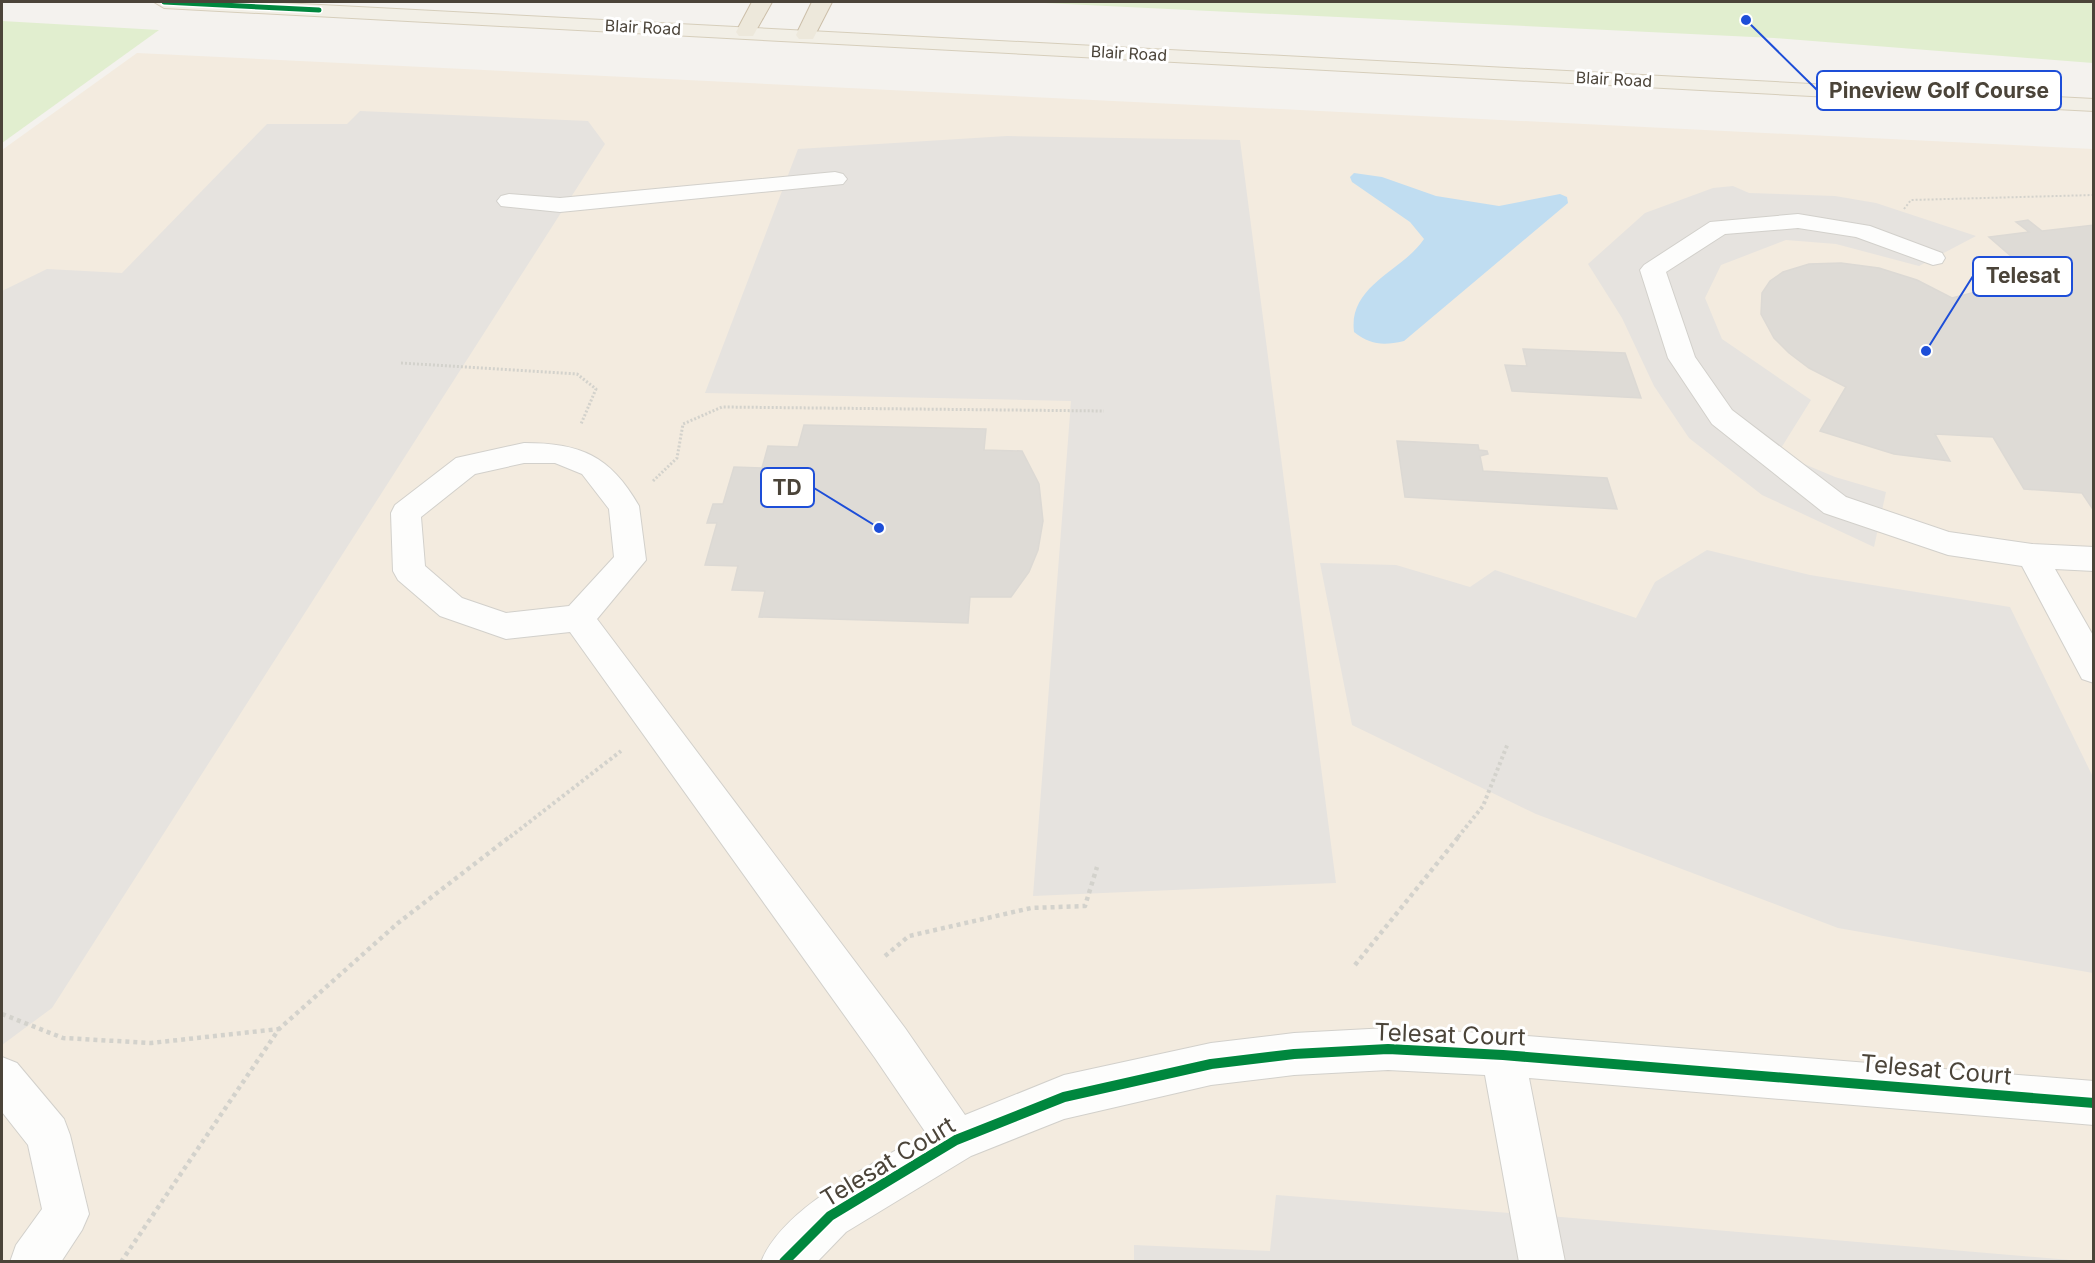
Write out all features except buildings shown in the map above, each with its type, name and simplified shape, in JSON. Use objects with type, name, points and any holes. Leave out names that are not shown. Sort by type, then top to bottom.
[{"type":"highway","points":[[746,32],[762,2]]},
{"type":"highway","points":[[806,35],[822,2]]},
{"type":"main road","name":"Blair Road","points":[[164,2],[2094,105]]},
{"type":"street","points":[[509,201],[560,205],[835,179]]},
{"type":"street","points":[[1933,258],[1862,231],[1798,221],[1719,227],[1653,270],[1682,358],[1722,417],[1835,505],[1948,543],[2032,556],[2094,559]]},
{"type":"street","points":[[524,453],[558,453],[592,467],[624,506],[630,560],[578,618],[506,626],[451,608],[409,572],[406,513],[466,465],[524,453]]},
{"type":"street","points":[[2032,556],[2094,669]]},
{"type":"street","points":[[578,618],[656,728],[849,987],[956,1140]]},
{"type":"street","name":"Telesat Court","points":[[784,1262],[830,1216],[956,1140],[1065,1097],[1211,1064],[1294,1054],[1388,1049],[1503,1055],[2094,1103]]},
{"type":"street","points":[[1503,1055],[1542,1262]]},
{"type":"street","points":[[2,1078],[48,1135],[66,1214],[33,1262]]},
{"type":"path","points":[[1880,238],[1911,200],[2094,195]]},
{"type":"path","points":[[401,363],[577,374],[596,389],[581,424],[558,453]]},
{"type":"path","points":[[650,483],[677,458],[683,424],[722,407],[1104,411]]},
{"type":"path","points":[[121,1262],[279,1029],[398,923],[627,747],[656,728]]},
{"type":"path","points":[[1355,965],[1483,806],[1508,743]]},
{"type":"path","points":[[849,987],[909,936],[1031,908],[1084,906],[1097,867]]},
{"type":"path","points":[[2,1014],[63,1038],[151,1043],[279,1029]]},
{"type":"shaded area","points":[[137,53],[2093,149],[2093,1261],[2,1261],[2,150]]},
{"type":"shaded area","points":[[360,111],[588,121],[605,144],[52,1008],[2,1045],[2,291],[47,269],[122,273],[267,124],[347,124]]},
{"type":"shaded area","points":[[1007,136],[1240,140],[1336,883],[1033,896],[1071,401],[705,393],[798,149]]},
{"type":"shaded area","points":[[1733,186],[1749,193],[1835,196],[1876,203],[1976,236],[1919,266],[1836,244],[1786,240],[1721,265],[1705,298],[1722,339],[1811,400],[1778,453],[1835,477],[1886,492],[1874,547],[1762,495],[1689,438],[1654,386],[1622,318],[1588,264],[1645,213],[1713,188]]},
{"type":"shaded area","points":[[1707,550],[1810,575],[2010,607],[2093,777],[2093,973],[1838,928],[1536,814],[1352,725],[1320,563],[1396,565],[1470,587],[1495,570],[1636,618],[1655,582]]},
{"type":"shaded area","points":[[1276,1195],[2093,1262],[1134,1262],[1134,1245],[1270,1251]]},
{"type":"green space","points":[[1024,2],[2093,2],[2093,63],[1774,38]]},
{"type":"green space","points":[[2,21],[159,30],[2,143]]},
{"type":"water","points":[[1354,173],[1382,177],[1436,196],[1499,206],[1560,194],[1567,197],[1568,203],[1404,341],[1390,344],[1378,343],[1366,340],[1354,332],[1354,316],[1359,302],[1368,290],[1415,250],[1424,239],[1410,222],[1352,182],[1350,177]]},
{"type":"cycle path","points":[[164,2],[319,10]]},
{"type":"cycle path","points":[[784,1262],[830,1216],[956,1140],[1064,1097],[1211,1064],[1294,1054],[1388,1049],[1503,1055],[2094,1103]]},
{"type":"place","name":"Pineview Golf Course","points":[[1746,20]]},
{"type":"place","name":"Telesat","points":[[1926,351]]},
{"type":"place","name":"TD","points":[[879,528]]}]
